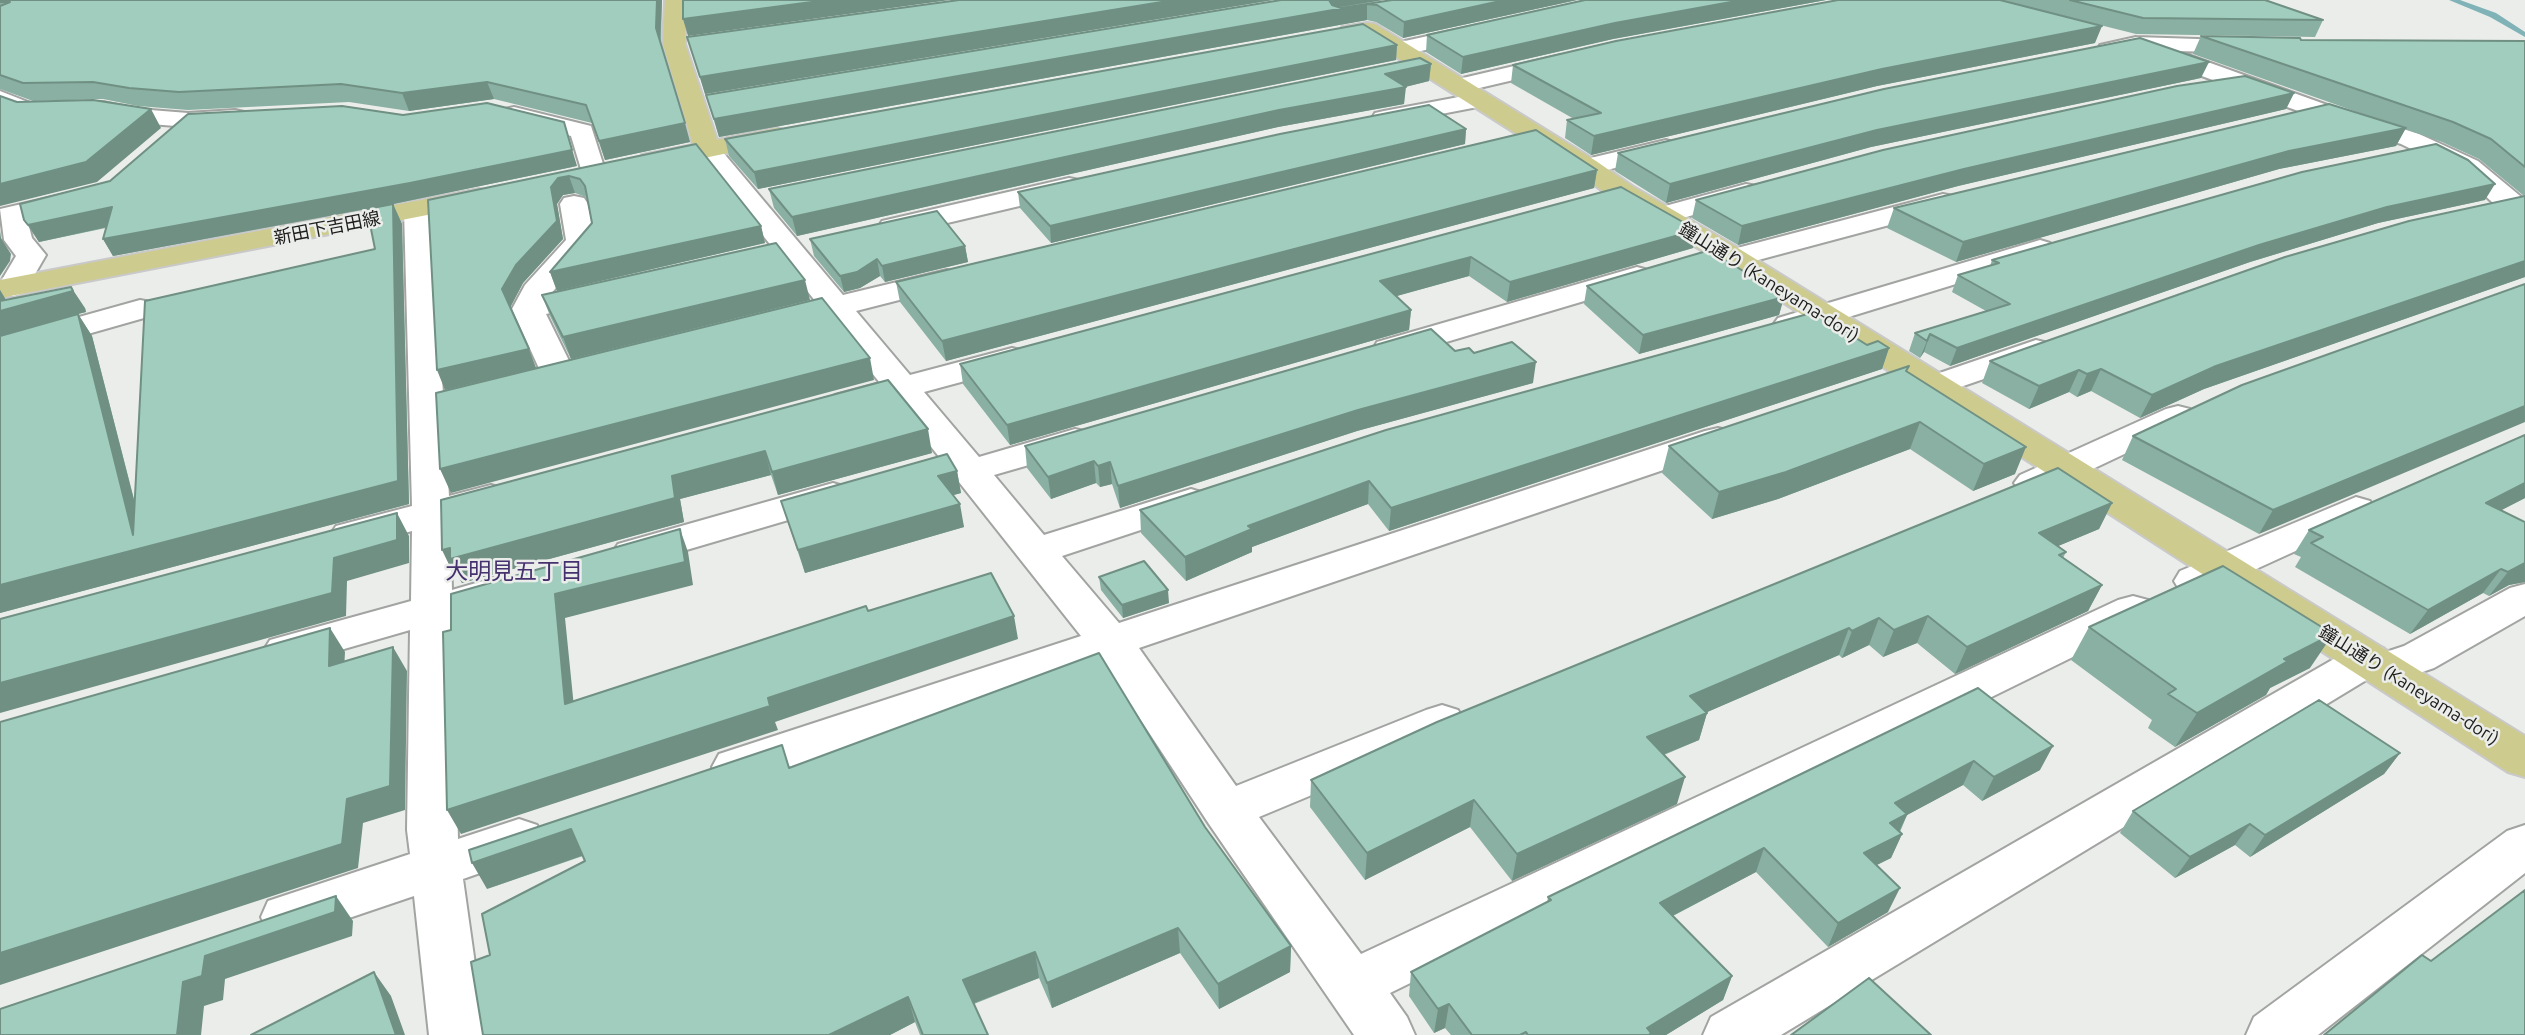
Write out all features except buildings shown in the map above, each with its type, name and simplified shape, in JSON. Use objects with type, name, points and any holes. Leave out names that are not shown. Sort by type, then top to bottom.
[{"type":"main road","points":[[675,0],[675,47],[707,149]]},
{"type":"main road","name":"鐘山通り (Kaneyama-dori)","points":[[1326,36],[1361,18],[1402,62],[1469,93],[1622,192],[1664,215],[2525,759]]},
{"type":"main road","points":[[597,178],[707,149],[803,131]]},
{"type":"main road","name":"新田下吉田線","points":[[7,288],[499,193]]},
{"type":"street","points":[[1402,62],[1497,27]]},
{"type":"street","points":[[2099,35],[2136,44],[2321,111],[2410,139],[2469,167],[2519,207]]},
{"type":"street","points":[[675,47],[702,43]]},
{"type":"street","points":[[2082,55],[2136,44],[2275,46]]},
{"type":"street","points":[[1359,122],[1469,93],[1583,56]]},
{"type":"street","points":[[2192,89],[2239,81]]},
{"type":"street","points":[[0,98],[29,111],[103,109],[138,117],[188,120],[255,116]]},
{"type":"street","points":[[693,106],[720,101]]},
{"type":"street","points":[[426,408],[549,378],[528,309],[536,291],[581,241],[597,178],[582,131],[493,109]]},
{"type":"street","points":[[2276,124],[2321,111]]},
{"type":"street","points":[[159,146],[188,120]]},
{"type":"street","points":[[1497,145],[1538,137]]},
{"type":"street","points":[[1587,167],[1693,141]]},
{"type":"street","points":[[707,149],[764,199],[790,251],[1109,642],[1387,1035]]},
{"type":"street","points":[[2384,158],[2431,149]]},
{"type":"street","points":[[871,232],[1089,182]]},
{"type":"street","points":[[1664,215],[1770,185]]},
{"type":"street","points":[[1582,203],[1622,192]]},
{"type":"street","points":[[7,288],[30,255],[18,240],[6,215],[99,193]]},
{"type":"street","points":[[1366,355],[1676,265],[1727,255],[1972,194]]},
{"type":"street","points":[[2471,214],[2519,207]]},
{"type":"street","points":[[418,210],[431,513],[432,830],[457,1035]]},
{"type":"street","points":[[1753,334],[1823,316],[2064,242]]},
{"type":"street","points":[[756,326],[978,272]]},
{"type":"street","points":[[528,309],[620,289]]},
{"type":"street","points":[[0,349],[140,309]]},
{"type":"street","points":[[1860,391],[1924,380],[2065,340]]},
{"type":"street","points":[[820,410],[1048,348]]},
{"type":"street","points":[[2002,495],[2067,469],[2204,404]]},
{"type":"street","points":[[701,778],[1755,426]]},
{"type":"street","points":[[920,470],[964,465],[1101,432]]},
{"type":"street","points":[[590,564],[867,485]]},
{"type":"street","points":[[323,542],[525,488]]},
{"type":"street","points":[[1036,551],[1216,492]]},
{"type":"street","points":[[1352,985],[2223,567],[2386,496]]},
{"type":"street","points":[[248,662],[537,579]]},
{"type":"street","points":[[1731,1035],[2376,664],[2419,657],[2525,598]]},
{"type":"street","points":[[1226,810],[1471,710]]},
{"type":"street","points":[[252,929],[556,827]]},
{"type":"street","points":[[2274,1035],[2525,845]]},
{"type":"waterway","points":[[2453,0],[2493,15],[2525,35]]},
{"type":"district","name":"大明見五丁目","points":[[514,571]]}]
